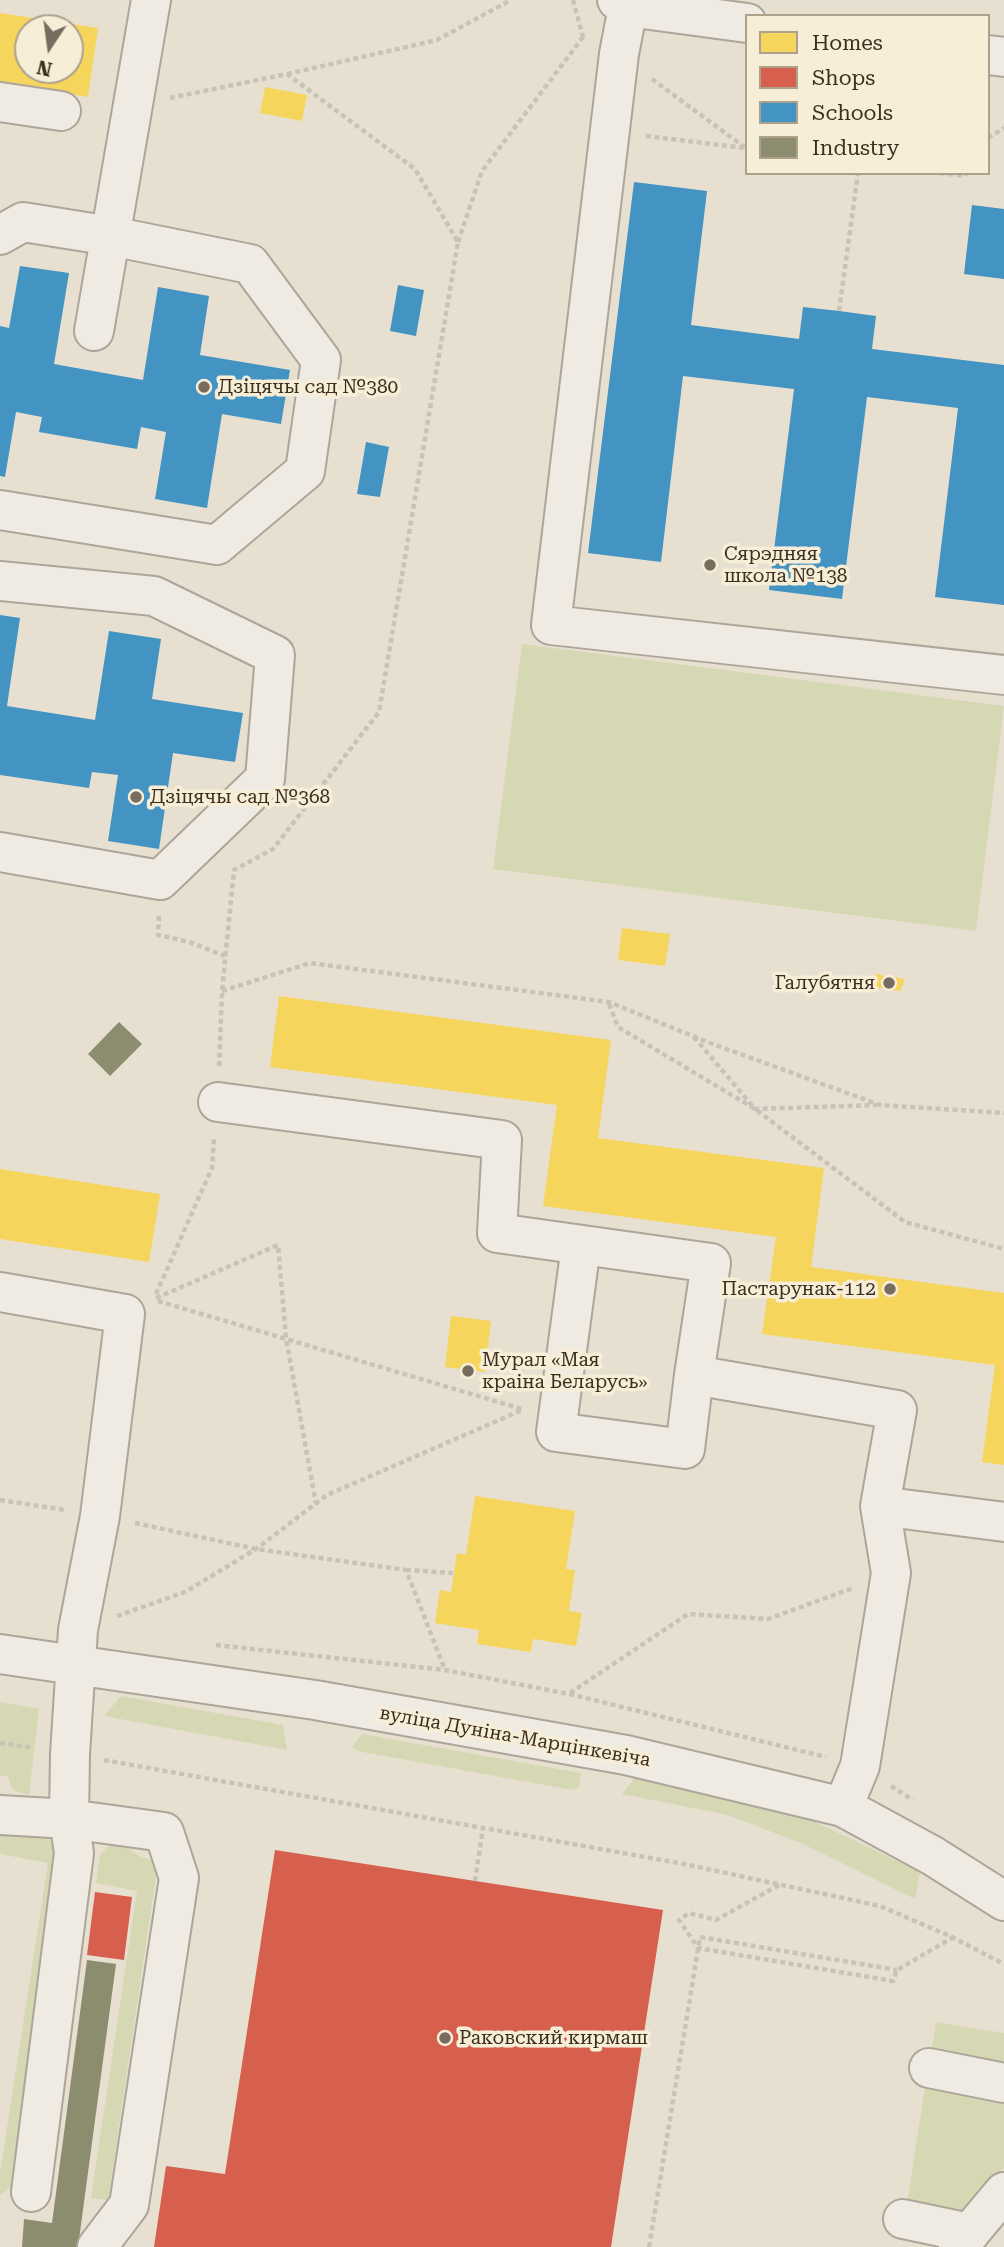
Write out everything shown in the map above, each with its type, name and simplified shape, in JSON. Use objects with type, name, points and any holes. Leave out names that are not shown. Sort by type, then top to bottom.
[{"type":"street","points":[[94,331],[151,0]]},
{"type":"street","points":[[745,23],[623,3],[551,625],[1004,675]]},
{"type":"street","points":[[0,102],[61,111]]},
{"type":"street","points":[[0,235],[23,222],[111,236],[250,264],[321,360],[305,471],[217,545],[0,510]]},
{"type":"street","points":[[0,581],[154,596],[275,655],[265,779],[160,880],[0,852]]},
{"type":"street","points":[[218,1102],[502,1140],[497,1233],[711,1263],[685,1449],[556,1432],[581,1246]]},
{"type":"street","points":[[0,1292],[125,1314],[100,1516],[77,1648],[69,1819],[74,1853],[31,2192]]},
{"type":"street","points":[[694,1375],[897,1410],[880,1506],[891,1573],[860,1766],[843,1807]]},
{"type":"street","points":[[880,1506],[1004,1522]]},
{"type":"street","name":"вуліца Дуніна-Марцінкевіча","points":[[0,1654],[77,1648],[315,1700],[626,1755],[843,1807],[933,1856],[1004,1901]]},
{"type":"street","points":[[0,1815],[69,1819],[164,1832],[179,1878],[129,2205],[97,2247]]},
{"type":"street","points":[[929,2068],[1004,2083]]},
{"type":"street","points":[[903,2219],[964,2240],[1004,2192]]},
{"type":"path","points":[[287,74],[437,40],[511,0]]},
{"type":"path","points":[[573,0],[583,37],[618,54],[745,148]]},
{"type":"path","points":[[457,242],[482,171],[583,37]]},
{"type":"path","points":[[610,131],[745,149]]},
{"type":"path","points":[[839,311],[858,175]]},
{"type":"path","points":[[154,1299],[212,1168],[218,1102],[222,991],[234,870],[272,849]]},
{"type":"path","points":[[160,880],[158,935],[225,956]]},
{"type":"path","points":[[222,991],[310,963],[609,1002],[880,1105]]},
{"type":"path","points":[[609,1002],[618,1027],[755,1109],[905,1222],[1004,1249]]},
{"type":"path","points":[[694,1036],[755,1109]]},
{"type":"path","points":[[755,1109],[880,1105],[1004,1113]]},
{"type":"path","points":[[154,1299],[278,1245],[286,1338],[316,1504]]},
{"type":"path","points":[[77,1648],[184,1592],[256,1549],[327,1495],[523,1409],[154,1299]]},
{"type":"path","points":[[0,1500],[100,1516],[256,1549],[406,1570],[453,1573]]},
{"type":"path","points":[[406,1570],[445,1670]]},
{"type":"path","points":[[569,1694],[688,1614],[768,1619],[891,1573]]},
{"type":"path","points":[[70,1754],[684,1864],[880,1906],[953,1937],[1004,1964]]},
{"type":"path","points":[[475,1881],[484,1828]]},
{"type":"path","points":[[780,1885],[716,1920],[689,1913],[679,1920],[698,1948],[893,1981],[897,1970],[953,1937]]},
{"type":"path","points":[[649,2247],[700,1937],[897,1970]]},
{"type":"green space","points":[[522,644],[1004,706],[976,931],[493,869]]},
{"type":"green space","points":[[121,1696],[283,1725],[287,1750],[104,1716]]},
{"type":"green space","points":[[0,1702],[39,1709],[29,1795],[13,1790],[8,1777],[0,1775]]},
{"type":"green space","points":[[362,1734],[581,1773],[579,1788],[572,1790],[357,1751],[352,1747]]},
{"type":"green space","points":[[640,1771],[762,1801],[809,1819],[920,1872],[915,1899],[803,1844],[728,1815],[622,1794]]},
{"type":"green space","points":[[0,1827],[62,1838],[18,2181],[0,2196],[0,2173],[48,1863],[0,1854]]},
{"type":"green space","points":[[110,1844],[130,1849],[137,1855],[158,1863],[108,2200],[91,2198],[137,1891],[96,1883],[100,1855]]},
{"type":"green space","points":[[936,2022],[1004,2033],[1004,2065],[932,2049]]},
{"type":"green space","points":[[925,2087],[1004,2104],[1004,2167],[961,2216],[906,2211]]},
{"type":"building: Homes","points":[[0,13],[14,15],[14,84],[84,84],[84,26],[98,28],[88,97],[0,84]]},
{"type":"building: Homes","points":[[265,87],[307,95],[302,121],[260,113]]},
{"type":"building: Homes","points":[[622,928],[670,934],[665,966],[618,960]]},
{"type":"building: Homes","name":"Галубятня","points":[[876,974],[905,979],[900,991],[875,987]]},
{"type":"building: Homes","points":[[279,996],[611,1040],[598,1138],[824,1168],[811,1267],[1004,1293],[1004,1465],[982,1462],[995,1365],[762,1334],[776,1237],[543,1206],[557,1105],[270,1067]]},
{"type":"building: Homes","points":[[0,1169],[160,1194],[149,1262],[0,1239]]},
{"type":"building: Homes","points":[[451,1316],[491,1321],[485,1372],[445,1367]]},
{"type":"building: Homes","points":[[475,1496],[575,1511],[566,1569],[575,1570],[569,1611],[582,1613],[576,1646],[533,1639],[531,1652],[477,1644],[479,1630],[435,1623],[440,1590],[451,1592],[457,1553],[466,1555]]},
{"type":"building: Shops","name":"Раковский кирмаш","points":[[275,1850],[663,1910],[611,2247],[154,2247],[166,2166],[225,2174]]},
{"type":"building: Shops","points":[[95,1892],[132,1897],[124,1960],[87,1955]]},
{"type":"building: Schools","points":[[634,182],[707,191],[691,325],[799,339],[803,307],[839,311],[876,316],[872,349],[1004,365],[1004,605],[935,597],[958,408],[867,397],[842,599],[769,590],[794,389],[683,376],[661,562],[588,553]]},
{"type":"building: Schools","points":[[972,205],[1004,209],[1004,279],[964,274]]},
{"type":"building: Schools","points":[[20,266],[69,273],[54,364],[143,380],[158,287],[209,296],[200,355],[290,370],[281,424],[222,414],[207,508],[155,499],[166,432],[141,427],[137,449],[39,432],[42,417],[16,412],[5,477],[0,476],[0,326],[9,328]]},
{"type":"building: Schools","points":[[398,285],[424,290],[416,336],[390,331]]},
{"type":"building: Schools","points":[[366,442],[389,447],[380,497],[357,494]]},
{"type":"building: Schools","points":[[0,615],[20,618],[7,706],[95,720],[109,631],[161,639],[152,699],[243,713],[235,762],[173,753],[159,849],[108,841],[118,775],[92,772],[89,788],[0,775]]},
{"type":"building: Industry","points":[[119,1022],[142,1044],[110,1076],[88,1054]]},
{"type":"building: Industry","points":[[87,1960],[116,1964],[78,2247],[22,2247],[24,2219],[52,2223]]},
{"type":"place","name":"Дзіцячы сад №380","points":[[204,387]]},
{"type":"place","name":"Сярэдняя школа №138","points":[[710,565]]},
{"type":"place","name":"Дзіцячы сад №368","points":[[136,797]]},
{"type":"place","name":"Галубятня","points":[[889,983]]},
{"type":"place","name":"Пастарунак-112","points":[[890,1289]]},
{"type":"place","name":"Мурал «Мая краіна Беларусь»","points":[[468,1371]]},
{"type":"place","name":"Раковский кирмаш","points":[[445,2038]]}]
